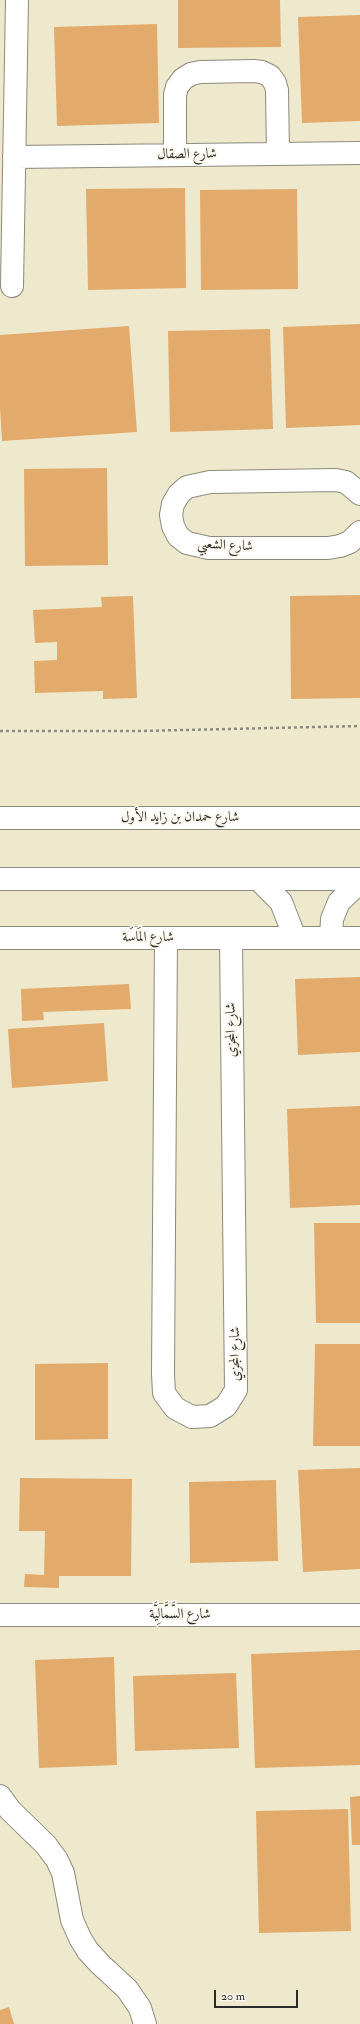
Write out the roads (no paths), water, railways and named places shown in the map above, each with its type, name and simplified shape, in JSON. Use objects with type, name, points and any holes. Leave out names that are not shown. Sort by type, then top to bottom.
[{"type":"street","points":[[12,286],[16,0]]},
{"type":"street","points":[[175,155],[174,95],[177,87],[183,79],[191,74],[200,72],[254,71],[262,72],[270,76],[275,83],[277,90],[278,154]]},
{"type":"street","name":"شارع الصقال","points":[[14,157],[360,153]]},
{"type":"street","name":"شارع الشعبي","points":[[360,494],[346,482],[336,480],[210,482],[187,487],[179,494],[173,504],[171,515],[173,526],[178,536],[187,543],[209,548],[328,548],[340,546],[350,542],[360,532]]},
{"type":"street","name":"شارع حمدان بن زايد الأول","points":[[0,818],[360,818]]},
{"type":"street","points":[[0,879],[360,879]]},
{"type":"street","points":[[258,879],[281,902],[295,938]]},
{"type":"street","points":[[331,938],[332,919],[339,902],[360,882]]},
{"type":"street","name":"شارع المَاسَة","points":[[0,938],[360,938]]},
{"type":"street","name":"شارع المجزي","points":[[166,938],[164,1393],[175,1408],[192,1416],[210,1416],[226,1406],[236,1390],[231,938]]},
{"type":"street","name":"شارع السَّمَّالِيَّة","points":[[1,1621],[360,1614]]},
{"type":"street","points":[[0,1796],[10,1810],[46,1845],[57,1860],[63,1873],[72,1920],[80,1938],[88,1952],[127,1988],[140,2008],[145,2024]]}]
